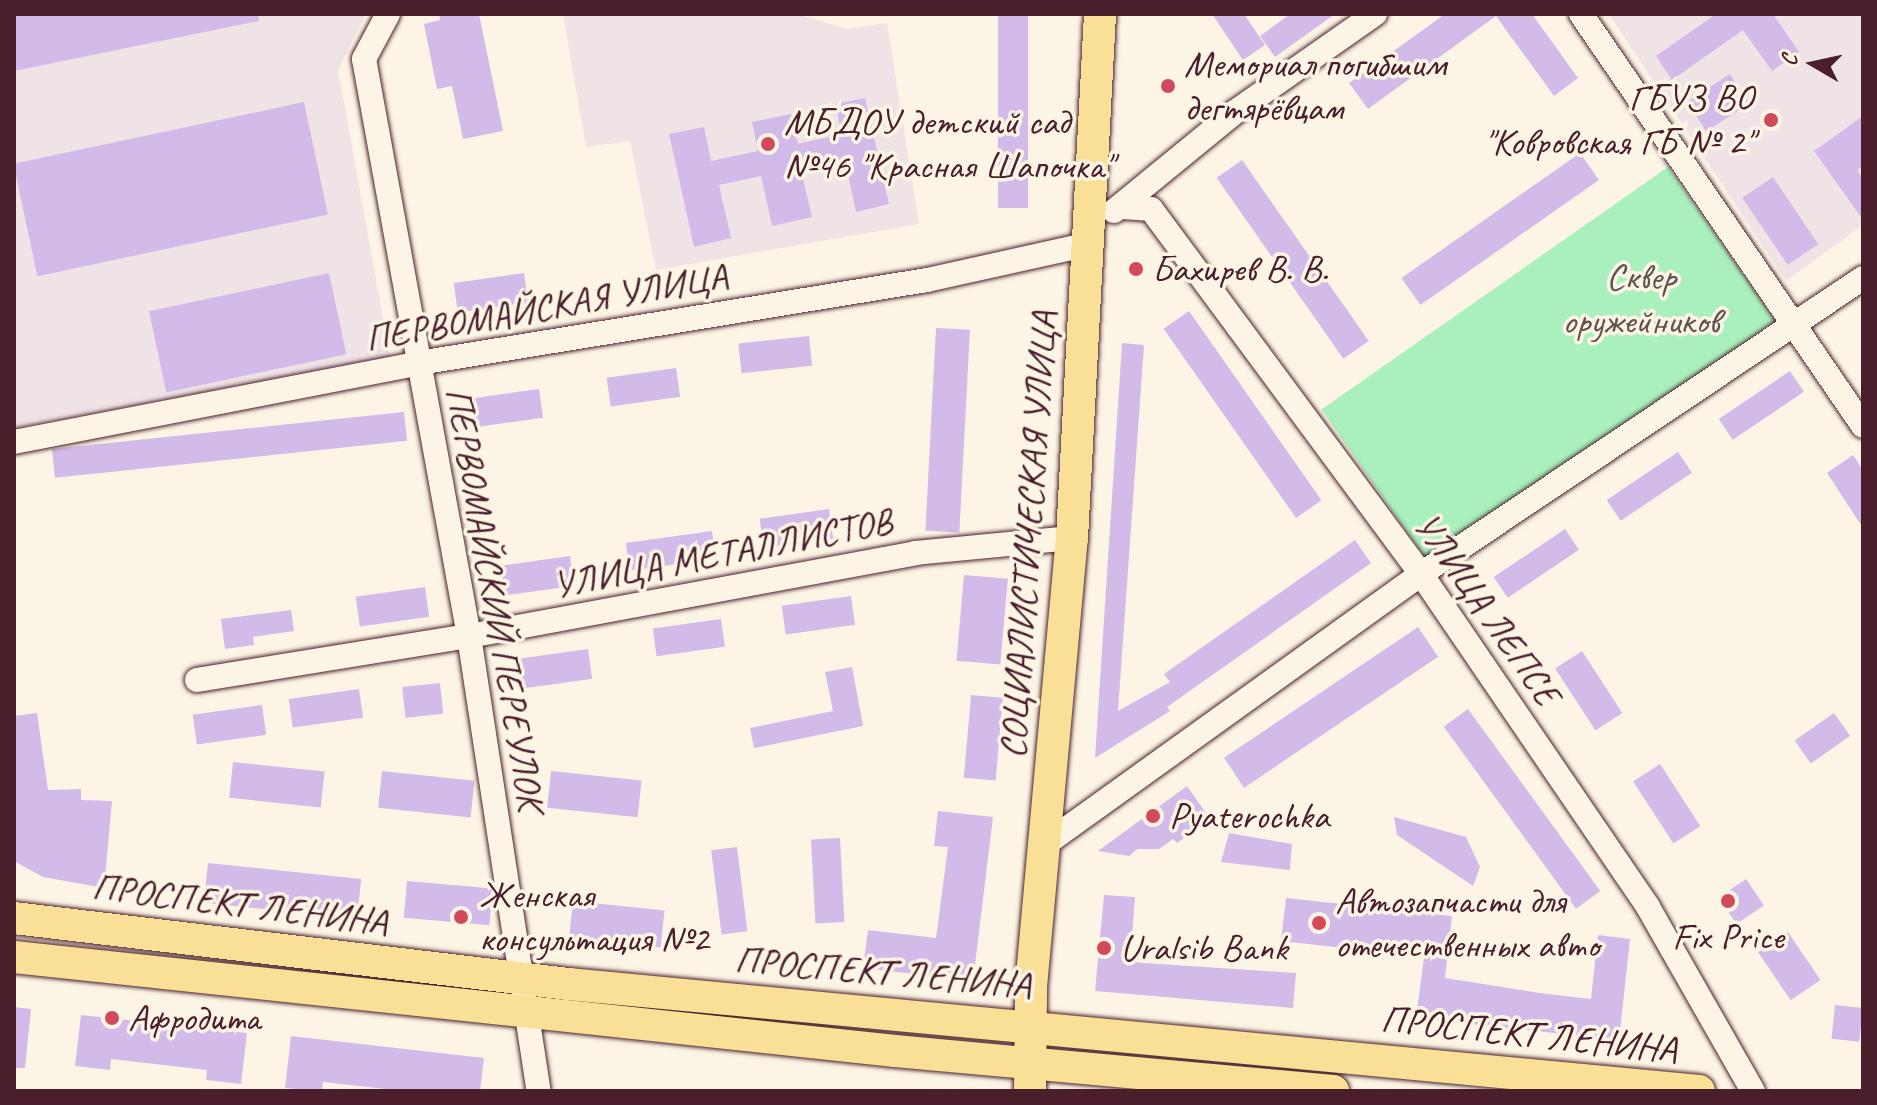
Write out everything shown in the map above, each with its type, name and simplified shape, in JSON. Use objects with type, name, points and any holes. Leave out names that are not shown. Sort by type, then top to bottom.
[{"type":"main road","name":"СОЦИАЛИСТИЧЕСКАЯ УЛИЦА","points":[[1029,1076],[1028,1025],[1072,538],[1100,14]]},
{"type":"main road","name":"ПРОСПЕКТ ЛЕНИНА","points":[[14,918],[520,978],[1699,1091]]},
{"type":"main road","name":"ПРОСПЕКТ ЛЕНИНА","points":[[14,957],[525,1013],[1029,1076],[1333,1091]]},
{"type":"street","name":"ПЕРВОМАЙСКИЙ ПЕРЕУЛОК","points":[[388,14],[364,59],[469,636],[539,1091]]},
{"type":"street","name":"ПЕРВОМАЙСКАЯ УЛИЦА","points":[[14,442],[419,363],[927,280],[1090,234],[1235,112],[1375,14]]},
{"type":"street","points":[[1581,14],[1797,325],[1863,426]]},
{"type":"street","name":"УЛИЦА ЛЕПСЕ","points":[[1123,207],[1151,209],[1421,574],[1648,907],[1753,1091]]},
{"type":"street","points":[[1044,845],[1421,574],[1863,278]]},
{"type":"street","name":"УЛИЦА МЕТАЛЛИСТОВ","points":[[197,680],[469,636],[915,553],[1072,538]]},
{"type":"shaded area","points":[[14,14],[366,14],[338,70],[390,357],[14,428]]},
{"type":"shaded area","name":"МБДОУ детский сад №46 \"Красная Шапочка\"","points":[[563,14],[798,14],[847,29],[887,23],[919,224],[656,270],[630,141],[586,147]]},
{"type":"shaded area","name":"ГБУЗ ВО \"Ковровская ГБ № 2\"","points":[[1609,14],[1863,14],[1863,225],[1786,281]]},
{"type":"green space","name":"Сквер оружейников","points":[[1668,167],[1776,321],[1429,564],[1321,410]]},
{"type":"building","points":[[14,14],[258,14],[259,21],[14,71]]},
{"type":"building","points":[[439,14],[479,14],[503,131],[463,139],[452,86],[437,89],[424,24],[440,20]]},
{"type":"building","points":[[998,14],[1028,14],[1028,208],[998,208]]},
{"type":"building","points":[[1212,14],[1244,14],[1265,45],[1243,60]]},
{"type":"building","points":[[1290,14],[1335,14],[1275,57],[1260,36]]},
{"type":"building","points":[[1445,14],[1532,14],[1578,78],[1554,96],[1496,16],[1368,109],[1349,83]]},
{"type":"building","points":[[1716,14],[1773,14],[1799,52],[1772,71],[1743,30],[1672,80],[1656,56]]},
{"type":"building","points":[[1730,74],[1749,103],[1706,131],[1687,102]]},
{"type":"building","points":[[865,98],[889,204],[856,212],[845,160],[801,170],[812,217],[772,226],[761,176],[719,185],[731,238],[694,247],[669,134],[704,127],[711,161],[758,151],[752,122],[791,114],[798,144],[842,134],[835,104]]},
{"type":"building","points":[[304,102],[328,214],[37,276],[14,164]]},
{"type":"building","points":[[1863,116],[1863,166],[1857,170],[1863,179],[1863,220],[1814,151]]},
{"type":"building","points":[[1580,153],[1599,180],[1420,305],[1401,278]]},
{"type":"building","points":[[1242,160],[1369,341],[1343,359],[1217,178]]},
{"type":"building","points":[[1773,177],[1818,244],[1788,265],[1742,198]]},
{"type":"building","points":[[329,273],[346,354],[166,392],[149,311]]},
{"type":"building","points":[[524,273],[528,303],[458,313],[454,283]]},
{"type":"building","points":[[1189,311],[1321,500],[1296,518],[1164,329]]},
{"type":"building","points":[[936,328],[970,330],[959,533],[925,531]]},
{"type":"building","points":[[809,336],[812,366],[742,373],[738,343]]},
{"type":"building","points":[[1122,343],[1144,345],[1118,711],[1170,682],[1164,674],[1355,540],[1371,563],[1167,707],[1170,711],[1095,758]]},
{"type":"building","points":[[676,368],[680,397],[611,406],[607,378]]},
{"type":"building","points":[[1790,371],[1804,392],[1733,440],[1719,419]]},
{"type":"building","points":[[539,389],[543,418],[474,427],[470,399]]},
{"type":"building","points":[[404,412],[407,441],[55,478],[52,449]]},
{"type":"building","points":[[1678,452],[1692,473],[1621,521],[1607,500]]},
{"type":"building","points":[[1853,455],[1863,470],[1863,528],[1827,473]]},
{"type":"building","points":[[829,509],[833,539],[764,548],[760,519]]},
{"type":"building","points":[[1565,529],[1579,550],[1508,598],[1494,577]]},
{"type":"building","points":[[712,531],[716,559],[630,571],[626,543]]},
{"type":"building","points":[[570,556],[574,586],[505,595],[501,566]]},
{"type":"building","points":[[964,575],[1008,579],[1000,665],[957,661]]},
{"type":"building","points":[[425,587],[429,617],[360,626],[356,597]]},
{"type":"building","points":[[851,596],[855,625],[786,634],[782,606]]},
{"type":"building","points":[[291,610],[294,631],[253,637],[254,645],[225,649],[221,619]]},
{"type":"building","points":[[721,619],[725,647],[657,656],[653,629]]},
{"type":"building","points":[[1418,627],[1438,657],[1244,788],[1224,758]]},
{"type":"building","points":[[588,649],[592,679],[523,688],[519,659]]},
{"type":"building","points":[[1582,651],[1622,713],[1595,730],[1555,668]]},
{"type":"building","points":[[852,667],[863,726],[754,748],[750,728],[833,711],[825,672]]},
{"type":"building","points":[[440,683],[443,714],[405,718],[402,687]]},
{"type":"building","points":[[359,689],[363,718],[293,728],[289,699]]},
{"type":"building","points":[[971,695],[1003,698],[996,780],[964,778]]},
{"type":"building","points":[[262,705],[266,735],[197,744],[193,715]]},
{"type":"building","points":[[1468,709],[1600,891],[1576,909],[1444,727]]},
{"type":"building","points":[[37,713],[48,790],[81,789],[81,800],[112,801],[104,888],[43,877],[14,861],[14,716]]},
{"type":"building","points":[[1834,713],[1850,736],[1811,763],[1795,741]]},
{"type":"building","points":[[233,762],[324,772],[321,807],[229,798]]},
{"type":"building","points":[[1660,764],[1700,826],[1673,843],[1633,781]]},
{"type":"building","points":[[382,771],[474,781],[471,818],[378,808]]},
{"type":"building","points":[[551,771],[642,781],[638,817],[547,808]]},
{"type":"building","points":[[1187,786],[1210,819],[1177,843],[1173,839],[1159,849],[1137,849],[1129,856],[1098,851]]},
{"type":"building","points":[[938,811],[993,817],[973,981],[863,968],[868,930],[936,938],[948,847],[934,846]]},
{"type":"building","points":[[1394,817],[1466,837],[1480,867],[1473,886],[1397,835]]},
{"type":"building","points":[[1229,833],[1292,844],[1290,870],[1221,862]]},
{"type":"building","points":[[840,838],[844,922],[815,923],[811,840]]},
{"type":"building","points":[[737,847],[747,931],[722,935],[711,850]]},
{"type":"building","points":[[208,863],[361,879],[357,919],[204,903]]},
{"type":"building","points":[[1746,879],[1764,906],[1737,924],[1719,897]]},
{"type":"building","points":[[407,881],[493,888],[489,925],[404,918]]},
{"type":"building","points":[[1104,895],[1135,897],[1130,962],[1296,973],[1293,1008],[1095,991]]},
{"type":"building","points":[[1286,898],[1452,916],[1445,978],[1540,993],[1591,999],[1598,935],[1630,939],[1619,1040],[1416,1018],[1424,957],[1281,941]]},
{"type":"building","points":[[573,901],[664,911],[661,947],[569,938]]},
{"type":"building","points":[[1788,932],[1820,980],[1791,1000],[1758,952]]},
{"type":"building","points":[[1835,1005],[1863,1008],[1859,1042],[1831,1039]]},
{"type":"building","points":[[14,1007],[31,1009],[25,1068],[14,1068]]},
{"type":"building","points":[[81,1015],[247,1033],[241,1084],[206,1080],[207,1070],[111,1059],[110,1070],[75,1066]]},
{"type":"building","points":[[291,1036],[484,1058],[480,1091],[403,1091],[323,1082],[322,1091],[285,1088]]},
{"type":"place","name":"Мемориал погибшим дегтярёвцам","points":[[1168,86]]},
{"type":"place","name":"ГБУЗ ВО \"Ковровская ГБ № 2\"","points":[[1771,120]]},
{"type":"place","name":"МБДОУ детский сад №46 \"Красная Шапочка\"","points":[[768,144]]},
{"type":"place","name":"Бахирев В. В.","points":[[1136,269]]},
{"type":"place","name":"Pyaterochka","points":[[1153,816]]},
{"type":"place","name":"Fix Price","points":[[1728,901]]},
{"type":"place","name":"Женская консультация №2","points":[[461,917]]},
{"type":"place","name":"Автозапчасти для отечественных авто","points":[[1319,923]]},
{"type":"place","name":"Uralsib Bank","points":[[1104,948]]},
{"type":"place","name":"Афродита","points":[[112,1018]]}]
